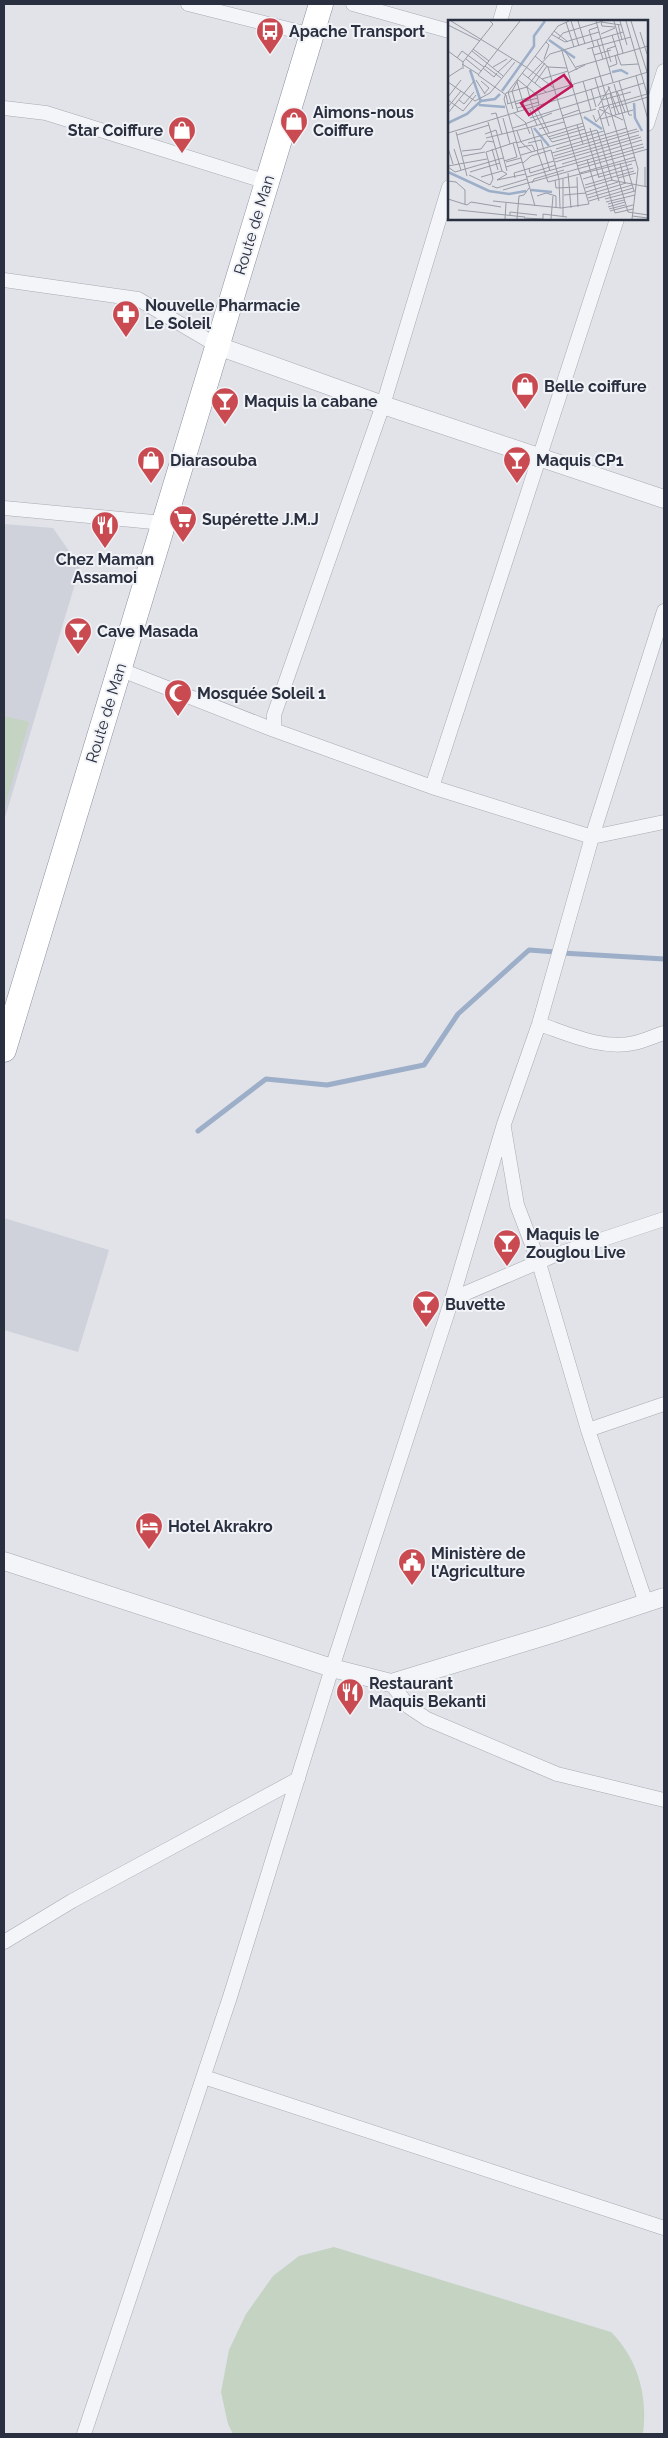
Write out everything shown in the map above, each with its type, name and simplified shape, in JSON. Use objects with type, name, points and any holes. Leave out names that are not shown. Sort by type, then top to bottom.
[{"type":"highway","name":"Route de Man","points":[[4,1050],[7,1025],[164,523],[321,4]]},
{"type":"street","points":[[188,4],[312,35]]},
{"type":"street","points":[[353,4],[448,31]]},
{"type":"street","points":[[500,20],[506,4]]},
{"type":"street","points":[[648,121],[664,71]]},
{"type":"street","points":[[4,108],[46,113],[267,182]]},
{"type":"street","points":[[274,730],[274,715],[383,405],[448,190]]},
{"type":"street","points":[[432,787],[541,458],[617,220]]},
{"type":"street","points":[[4,280],[138,299],[218,346],[383,405],[664,499]]},
{"type":"street","points":[[4,508],[164,523]]},
{"type":"street","points":[[84,2434],[204,2077],[332,1668],[452,1299],[504,1124],[539,1024],[592,837],[664,611]]},
{"type":"street","points":[[119,669],[274,730],[432,787],[592,837],[664,822]]},
{"type":"street","points":[[539,1024],[593,1042],[612,1045],[634,1043],[664,1033]]},
{"type":"street","points":[[504,1124],[517,1205],[539,1263],[588,1430],[646,1603]]},
{"type":"street","points":[[452,1299],[555,1255],[664,1219]]},
{"type":"street","points":[[588,1430],[664,1404]]},
{"type":"street","points":[[4,1561],[332,1668],[391,1683],[552,1634],[664,1597]]},
{"type":"street","points":[[391,1683],[409,1706],[436,1722],[557,1774],[664,1800]]},
{"type":"street","points":[[4,1942],[72,1901],[298,1779]]},
{"type":"street","points":[[204,2077],[664,2228]]},
{"type":"shaded area","points":[[4,524],[53,528],[80,567],[4,821]]},
{"type":"shaded area","points":[[4,1218],[109,1250],[78,1352],[4,1330]]},
{"type":"green space","points":[[4,716],[29,722],[4,810]]},
{"type":"green space","points":[[334,2247],[611,2332],[628,2354],[639,2379],[644,2406],[643,2434],[233,2434],[228,2424],[221,2392],[229,2350],[246,2314],[273,2276],[299,2256]]},
{"type":"waterway","points":[[198,1131],[266,1079],[327,1085],[424,1065],[458,1014],[529,950],[556,952]]},
{"type":"waterway","points":[[562,953],[664,959]]},
{"type":"place","name":"Apache Transport","points":[[270,55]]},
{"type":"place","name":"Aimons-nous Coiffure","points":[[294,145]]},
{"type":"place","name":"Star Coiffure","points":[[182,154]]},
{"type":"place","name":"Nouvelle Pharmacie Le Soleil","points":[[126,338]]},
{"type":"place","name":"Belle coiffure","points":[[525,410]]},
{"type":"place","name":"Maquis la cabane","points":[[225,425]]},
{"type":"place","name":"Diarasouba","points":[[151,484]]},
{"type":"place","name":"Maquis CP1","points":[[517,484]]},
{"type":"place","name":"Supérette J.M.J","points":[[183,543]]},
{"type":"place","name":"Chez Maman Assamoi","points":[[105,549]]},
{"type":"place","name":"Cave Masada","points":[[78,655]]},
{"type":"place","name":"Mosquée Soleil 1","points":[[178,717]]},
{"type":"place","name":"Maquis le Zouglou Live","points":[[507,1267]]},
{"type":"place","name":"Buvette","points":[[426,1328]]},
{"type":"place","name":"Hotel Akrakro","points":[[149,1550]]},
{"type":"place","name":"Ministère de l'Agriculture","points":[[412,1586]]},
{"type":"place","name":"Restaurant Maquis Bekanti","points":[[350,1716]]}]
